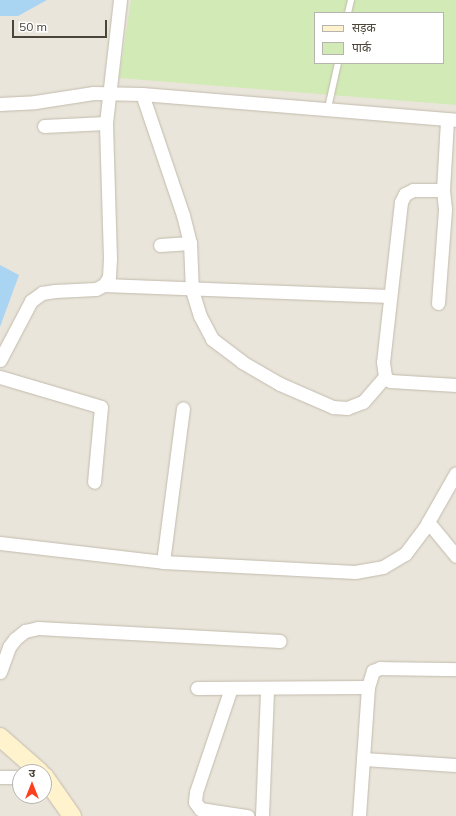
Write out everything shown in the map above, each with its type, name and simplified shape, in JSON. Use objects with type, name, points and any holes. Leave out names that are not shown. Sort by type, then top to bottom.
[{"type":"street","points":[[104,285],[109,277],[110,259],[106,123],[108,94],[120,0]]},
{"type":"street","points":[[0,104],[35,102],[93,93],[142,94],[328,108],[451,120],[443,190],[445,209],[438,303]]},
{"type":"street","points":[[142,94],[183,215],[190,243],[192,290],[200,316],[212,339],[280,384],[333,406],[347,408],[363,402],[385,377],[383,362],[389,296],[401,202],[405,194],[413,190],[443,190]]},
{"type":"street","points":[[44,126],[106,123]]},
{"type":"street","points":[[160,245],[190,243]]},
{"type":"street","points":[[0,360],[13,330],[31,301],[42,294],[55,291],[88,291],[104,285],[192,290],[198,287],[389,296]]},
{"type":"street","points":[[0,377],[101,406],[94,482]]},
{"type":"street","points":[[385,377],[398,384],[456,385]]},
{"type":"street","points":[[164,562],[183,408]]},
{"type":"street","points":[[0,543],[164,562],[355,572],[383,567],[406,554],[428,522],[456,473]]},
{"type":"street","points":[[428,522],[456,556]]},
{"type":"street","points":[[0,672],[9,647],[15,639],[25,631],[38,628],[280,641]]},
{"type":"street","points":[[359,816],[368,687],[373,671],[380,668],[456,669]]},
{"type":"street","points":[[198,688],[267,689],[368,687]]},
{"type":"street","points":[[230,688],[195,797],[200,809],[247,816]]},
{"type":"street","points":[[262,816],[267,689]]},
{"type":"street","points":[[0,737],[31,764]]},
{"type":"street","points":[[0,748],[20,764]]},
{"type":"street","points":[[363,760],[456,765]]},
{"type":"street","points":[[0,777],[12,777]]},
{"type":"street","points":[[52,787],[72,816]]},
{"type":"street","points":[[52,799],[63,816]]},
{"type":"lane","points":[[348,12],[351,0]]},
{"type":"lane","points":[[328,108],[338,64]]},
{"type":"shaded area","points":[[0,0],[456,0],[456,816],[0,816]]},
{"type":"green space","points":[[131,0],[456,0],[456,105],[119,78]]},
{"type":"water","points":[[0,0],[47,0],[18,16],[0,16]]},
{"type":"water","points":[[0,265],[19,275],[0,327]]}]
